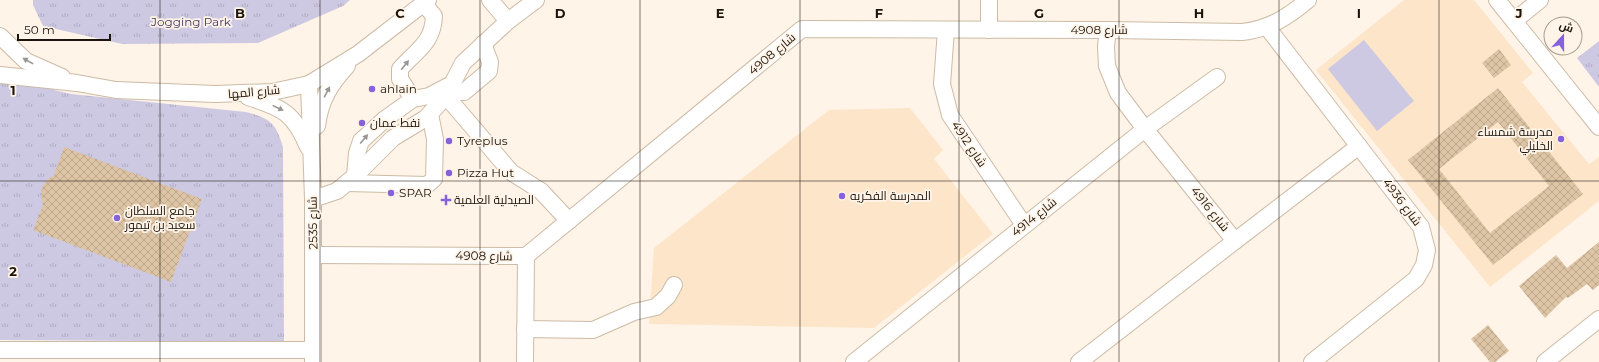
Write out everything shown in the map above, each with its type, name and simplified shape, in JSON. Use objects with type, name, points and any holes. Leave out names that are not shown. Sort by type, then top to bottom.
[{"type":"street","points":[[490,0],[508,21]]},
{"type":"street","points":[[313,199],[337,190],[351,179],[393,138],[426,118],[448,90],[463,63],[508,21],[536,0]]},
{"type":"street","points":[[989,0],[989,30]]},
{"type":"street","name":"4908 شارع","points":[[314,254],[526,256],[802,29],[1242,32],[1267,27],[1284,19],[1308,0]]},
{"type":"street","points":[[1498,0],[1599,126]]},
{"type":"street","points":[[1514,21],[1540,0]]},
{"type":"street","points":[[413,99],[400,79],[400,69],[425,45],[433,28],[434,16],[426,2]]},
{"type":"street","name":"شارع المها","points":[[0,75],[77,83],[116,90],[241,95],[272,92],[309,84],[358,54],[426,2]]},
{"type":"street","name":"4936 شارع","points":[[1267,27],[1421,227],[1426,242],[1426,258],[1421,272],[1410,284],[1312,362]]},
{"type":"street","name":"4912 شارع","points":[[946,30],[942,84],[950,115],[1024,225]]},
{"type":"street","name":"4916 شارع","points":[[1079,362],[1235,241],[1118,93],[1110,75],[1106,56],[1108,30]]},
{"type":"street","name":"شارع المها","points":[[0,36],[26,61],[77,83]]},
{"type":"street","points":[[351,179],[361,141],[385,119],[413,99],[448,90],[464,92],[490,70],[490,62],[483,44]]},
{"type":"street","points":[[312,157],[318,114],[322,101],[333,82],[358,54]]},
{"type":"street","name":"4914 شارع","points":[[854,362],[1145,129],[1217,77]]},
{"type":"street","name":"2535 شارع","points":[[309,84],[314,254],[313,356]]},
{"type":"street","points":[[448,90],[511,172],[541,191],[569,221]]},
{"type":"street","points":[[241,95],[267,103],[284,111],[293,119],[302,132],[312,157]]},
{"type":"street","points":[[351,179],[428,185],[432,183],[434,179],[434,139],[430,114]]},
{"type":"street","points":[[1235,241],[1359,146]]},
{"type":"street","points":[[525,362],[526,256]]},
{"type":"street","points":[[525,329],[593,330],[634,312],[656,307],[668,296],[674,285]]},
{"type":"street","points":[[1545,362],[1599,319]]},
{"type":"street","points":[[0,350],[313,356]]},
{"type":"shaded area","points":[[1404,0],[1474,0],[1533,73],[1522,82],[1589,164],[1599,157],[1599,201],[1490,287],[1316,70]]},
{"type":"shaded area","name":"المدرسة الفكريه","points":[[910,108],[943,150],[934,159],[993,234],[874,328],[649,324],[654,248],[829,110]]},
{"type":"green space","name":"Jogging Park","points":[[33,0],[350,0],[343,6],[258,43],[122,44],[43,26],[33,5]]},
{"type":"green space","points":[[1364,40],[1414,101],[1377,131],[1328,69]]},
{"type":"green space","points":[[1599,41],[1599,87],[1577,58],[1583,56],[1583,53]]},
{"type":"green space","points":[[7,82],[52,85],[54,90],[71,94],[246,112],[266,119],[271,123],[278,132],[283,147],[284,342],[0,340],[0,84]]},
{"type":"building","points":[[1499,49],[1511,65],[1494,78],[1482,63]]},
{"type":"building","points":[[1498,88],[1583,194],[1493,265],[1408,160]],"holes":[[[1498,122],[1549,186],[1490,233],[1439,169]]]},
{"type":"building","name":"جامع السلطان سعيد بن تيمور","points":[[64,147],[202,199],[171,282],[33,230],[43,205],[41,196],[42,187],[48,179],[54,175]]},
{"type":"building","points":[[1599,242],[1599,285],[1593,290],[1587,284],[1568,298],[1566,297],[1545,318],[1519,286],[1556,255],[1567,268]]},
{"type":"building","points":[[1488,325],[1509,351],[1495,362],[1490,362],[1471,339]]},
{"type":"place","name":"ahlain","points":[[372,89]]},
{"type":"place","name":"نفط عمان","points":[[362,123]]},
{"type":"place","name":"مدرسة شمساء الخليلي","points":[[1561,139]]},
{"type":"place","name":"Tyreplus","points":[[449,141]]},
{"type":"place","name":"Pizza Hut","points":[[449,173]]},
{"type":"place","name":"SPAR","points":[[391,193]]},
{"type":"place","name":"المدرسة الفكريه","points":[[842,196]]},
{"type":"place","name":"الصيدلية العلمية","points":[[446,200]]},
{"type":"place","name":"جامع السلطان سعيد بن تيمور","points":[[117,218]]}]
